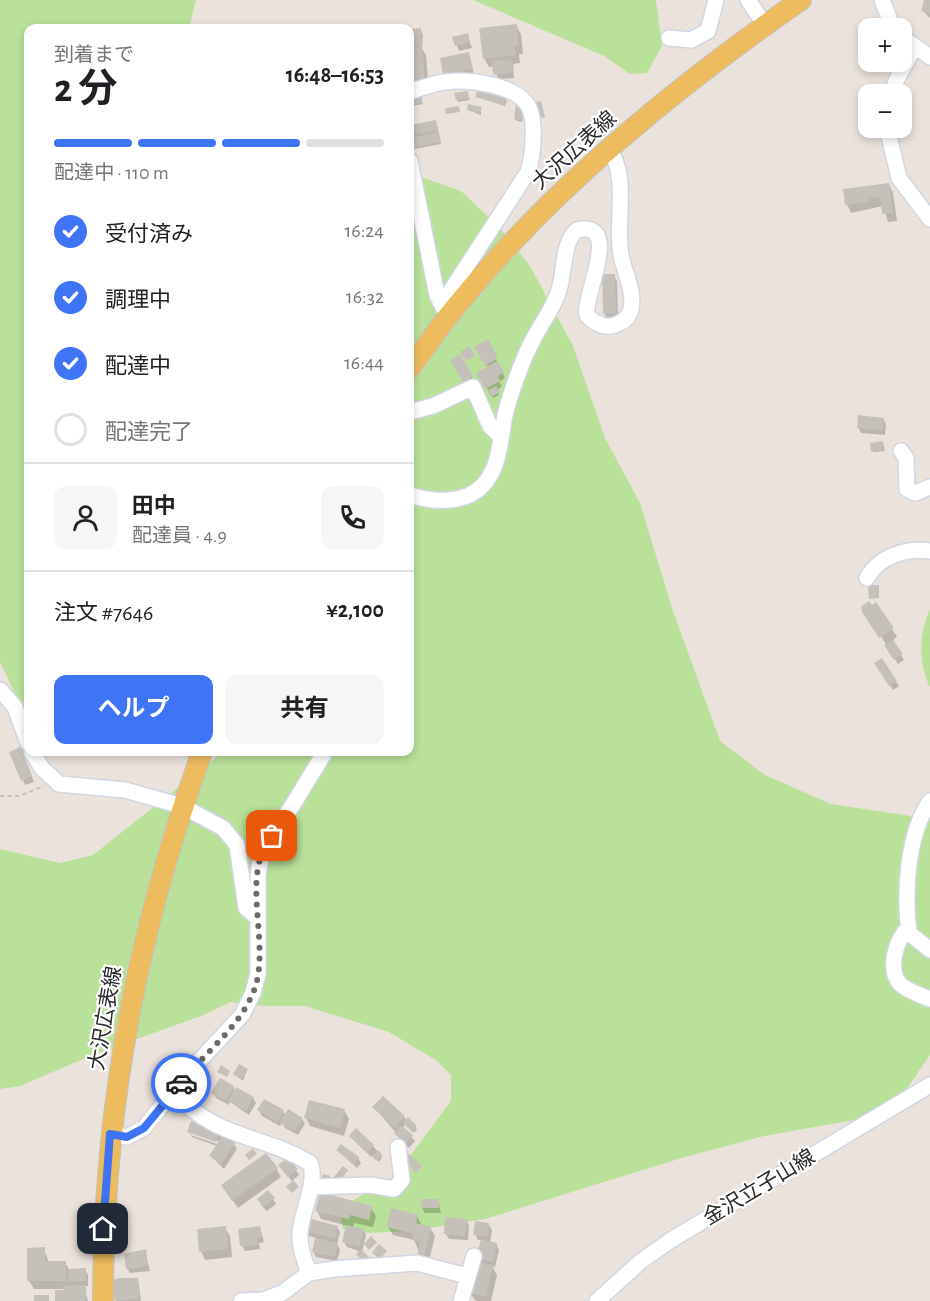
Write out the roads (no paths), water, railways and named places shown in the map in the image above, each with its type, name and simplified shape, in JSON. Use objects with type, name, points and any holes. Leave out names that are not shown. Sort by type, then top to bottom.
[{"type":"main road","name":"大沢広表線","points":[[414,361],[445,308],[549,205],[645,118],[801,0]]},
{"type":"main road","name":"大沢広表線","points":[[103,1301],[103,1229],[110,1134],[125,1024],[149,916],[182,806],[201,756]]},
{"type":"street","points":[[669,38],[691,40],[708,31],[716,0]]},
{"type":"street","points":[[748,0],[765,25]]},
{"type":"street","points":[[882,0],[889,18]]},
{"type":"street","points":[[895,84],[914,48],[930,57]]},
{"type":"street","points":[[414,90],[444,82],[484,82],[526,102],[531,112],[533,153],[528,172],[446,298],[445,308]]},
{"type":"street","points":[[889,138],[899,178],[930,219]]},
{"type":"street","points":[[414,496],[429,501],[442,501],[471,494],[483,486],[494,465],[500,436],[525,357],[555,303],[564,273],[568,241],[577,230],[591,230],[597,235],[600,249],[597,269],[586,303],[587,315],[595,323],[606,326],[620,323],[630,313],[631,295],[619,239],[618,177],[610,150]]},
{"type":"street","points":[[414,178],[445,308]]},
{"type":"street","points":[[414,411],[433,406],[473,387],[490,426],[500,436]]},
{"type":"street","points":[[901,451],[906,458],[906,489],[915,492],[930,487]]},
{"type":"street","points":[[867,578],[875,566],[898,554],[915,550],[930,551]]},
{"type":"street","points":[[0,690],[15,707],[24,732]]},
{"type":"street","points":[[34,756],[54,780],[68,786],[124,790],[182,806],[215,823],[232,837],[237,845],[246,908],[258,918]]},
{"type":"street","points":[[110,1134],[127,1137],[144,1128],[242,1015],[253,993],[258,975],[258,875],[266,843],[323,756]]},
{"type":"street","points":[[930,801],[919,821],[906,888],[909,933],[930,950]]},
{"type":"street","points":[[909,927],[903,932],[895,954],[896,976],[901,985],[930,999]]},
{"type":"street","name":"金沢立子山線","points":[[597,1301],[640,1262],[671,1240],[930,1084]]},
{"type":"street","points":[[174,1092],[190,1111],[218,1128],[291,1151],[310,1163],[312,1186],[308,1193],[300,1230],[300,1247],[309,1273]]},
{"type":"street","points":[[312,1186],[370,1185],[394,1189],[402,1180],[398,1148]]},
{"type":"street","points":[[461,1301],[474,1256]]},
{"type":"street","points":[[241,1301],[263,1300],[282,1293],[309,1273],[417,1263],[467,1276]]}]
